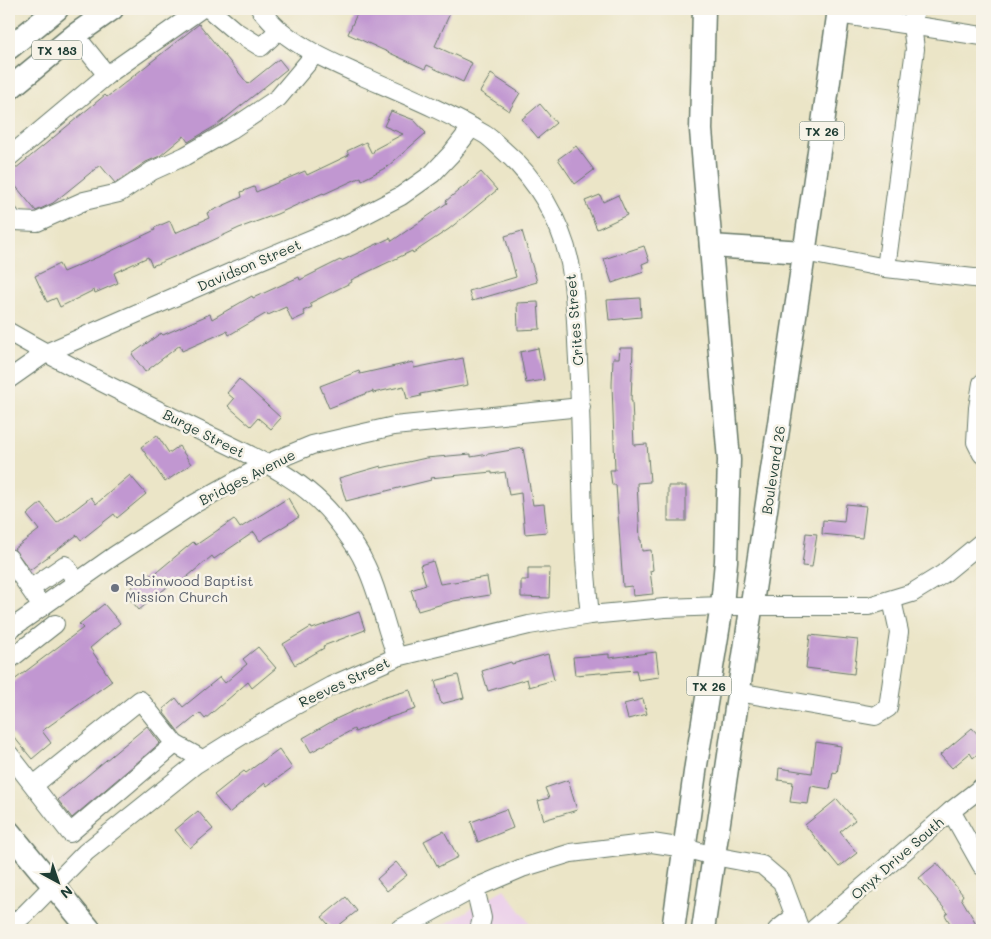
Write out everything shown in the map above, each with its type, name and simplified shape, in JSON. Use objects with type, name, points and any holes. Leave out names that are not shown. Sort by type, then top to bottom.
[{"type":"main road","name":"TX 183","points":[[9,48],[57,9]]},
{"type":"main road","name":"TX 183","points":[[9,89],[75,35],[112,9]]},
{"type":"main road","name":"TX 26","points":[[673,930],[722,606],[726,560],[729,460],[701,130],[704,9]]},
{"type":"main road","name":"Boulevard 26","points":[[703,930],[787,379],[839,12]]},
{"type":"main road","points":[[711,246],[804,252]]},
{"type":"main road","points":[[9,832],[90,930]]},
{"type":"street","points":[[9,158],[107,75],[201,9]]},
{"type":"street","points":[[208,9],[235,31],[261,47],[279,30]]},
{"type":"street","name":"Crites Street","points":[[260,9],[279,30],[315,54],[449,114],[487,135],[518,162],[535,183],[561,233],[570,263],[575,300],[581,406],[585,575],[590,615]]},
{"type":"street","points":[[839,12],[914,17],[982,36]]},
{"type":"street","points":[[886,268],[915,49],[914,17]]},
{"type":"street","points":[[75,35],[107,75]]},
{"type":"street","points":[[9,214],[14,221],[37,222],[84,201],[118,193],[229,130],[278,98],[315,54]]},
{"type":"street","name":"Davidson Street","points":[[9,379],[46,353],[345,225],[401,196],[432,174],[451,154],[472,127]]},
{"type":"street","points":[[804,252],[886,268],[982,279]]},
{"type":"street","name":"Burge Street","points":[[9,332],[46,353],[266,464],[307,490],[339,522],[364,560],[397,657]]},
{"type":"street","points":[[982,383],[976,442],[982,454]]},
{"type":"street","name":"Bridges Avenue","points":[[9,630],[194,504],[266,464],[312,445],[394,426],[581,406]]},
{"type":"street","name":"Reeves Street","points":[[9,927],[86,852],[202,759],[330,686],[397,657],[529,625],[590,615],[665,608],[722,606],[869,606],[912,593],[981,546]]},
{"type":"street","points":[[9,558],[42,606]]},
{"type":"street","points":[[30,589],[65,565],[77,582]]},
{"type":"street","points":[[738,692],[875,716],[888,708],[900,632],[892,600]]},
{"type":"street","points":[[9,660],[55,624]]},
{"type":"street","points":[[34,785],[140,700],[175,744],[202,759]]},
{"type":"street","points":[[70,833],[175,744]]},
{"type":"street","points":[[9,754],[86,852]]},
{"type":"street","name":"Onyx Drive South","points":[[813,930],[951,811],[982,787]]},
{"type":"street","points":[[951,811],[982,866]]},
{"type":"street","points":[[398,930],[475,888],[522,868],[571,852],[652,843],[762,865],[782,882],[797,923],[777,930]]},
{"type":"street","points":[[475,888],[482,918],[479,930]]},
{"type":"shaded area","points":[[504,889],[535,930],[435,930]]},
{"type":"building","points":[[359,9],[452,9],[435,46],[472,63],[463,82],[427,65],[425,69],[348,34]]},
{"type":"building","points":[[199,24],[248,84],[279,59],[287,69],[217,125],[188,142],[184,136],[160,156],[146,162],[115,183],[100,165],[53,203],[36,211],[9,178],[9,174],[105,95],[107,97]]},
{"type":"building","points":[[491,74],[520,93],[509,111],[480,92]]},
{"type":"building","points":[[540,104],[556,123],[538,138],[522,119]]},
{"type":"building","points":[[391,111],[414,120],[426,133],[387,167],[362,180],[361,177],[152,266],[148,257],[114,273],[118,283],[95,293],[94,290],[60,307],[56,298],[47,302],[35,276],[59,264],[63,272],[105,254],[170,221],[175,233],[209,218],[207,213],[242,197],[241,192],[254,187],[256,192],[305,171],[307,175],[349,155],[347,151],[366,142],[372,154],[375,149],[403,134],[384,126]]},
{"type":"building","points":[[576,146],[594,170],[575,184],[558,159]]},
{"type":"building","points":[[481,172],[497,190],[449,229],[413,253],[412,251],[351,280],[352,282],[310,303],[312,307],[303,311],[305,315],[292,321],[286,307],[268,315],[267,313],[229,335],[227,331],[182,351],[180,345],[145,372],[132,354],[161,333],[163,335],[210,314],[212,319],[252,296],[253,298],[299,277],[300,280],[390,238],[392,241],[447,203],[446,201]]},
{"type":"building","points":[[600,195],[603,202],[618,195],[627,215],[597,229],[585,201]]},
{"type":"building","points":[[522,231],[537,282],[472,301],[469,291],[516,277],[505,236]]},
{"type":"building","points":[[644,246],[649,261],[642,264],[644,272],[612,283],[604,259]]},
{"type":"building","points":[[640,298],[641,317],[609,320],[607,300]]},
{"type":"building","points":[[538,302],[540,329],[518,330],[517,303]]},
{"type":"building","points":[[538,348],[544,380],[526,383],[520,352]]},
{"type":"building","points":[[620,348],[633,348],[631,401],[634,445],[647,444],[650,482],[637,483],[640,540],[642,551],[651,550],[653,570],[650,571],[653,594],[633,596],[632,586],[623,587],[616,485],[612,485],[610,470],[615,470],[613,358],[619,358]]},
{"type":"building","points":[[463,358],[468,385],[420,394],[421,396],[407,399],[404,386],[373,393],[373,391],[329,408],[320,386],[359,371],[360,374],[413,362],[414,368]]},
{"type":"building","points":[[239,379],[281,418],[271,429],[258,418],[251,426],[228,406],[234,399],[227,393]]},
{"type":"building","points":[[157,435],[169,453],[179,446],[191,464],[165,482],[141,447]]},
{"type":"building","points":[[523,448],[533,505],[544,504],[547,532],[525,534],[521,493],[509,495],[505,472],[430,478],[431,480],[346,501],[339,478],[381,466],[381,468],[426,458],[471,454],[471,457]]},
{"type":"building","points":[[130,475],[146,494],[117,518],[114,514],[81,540],[77,535],[30,570],[14,549],[39,530],[27,515],[41,503],[57,523],[91,497],[96,504]]},
{"type":"building","points":[[668,486],[686,486],[686,521],[668,521]]},
{"type":"building","points":[[288,498],[299,517],[260,541],[254,532],[214,559],[212,556],[175,587],[172,583],[139,610],[125,593],[149,573],[152,576],[193,542],[196,545],[234,519],[240,528]]},
{"type":"building","points":[[846,504],[866,506],[862,538],[822,534],[823,520],[844,522]]},
{"type":"building","points":[[806,533],[817,534],[812,567],[802,566]]},
{"type":"building","points":[[433,561],[440,584],[487,577],[490,595],[453,601],[418,611],[411,590],[426,585],[420,565]]},
{"type":"building","points":[[528,568],[550,568],[549,598],[521,597],[521,580],[528,580]]},
{"type":"building","points":[[104,604],[120,623],[90,648],[112,681],[42,731],[51,743],[32,759],[9,731],[9,684],[83,628],[79,624]]},
{"type":"building","points":[[359,612],[365,630],[323,646],[324,648],[295,665],[283,644],[311,627],[312,629]]},
{"type":"building","points":[[810,635],[858,640],[854,674],[806,668]]},
{"type":"building","points":[[258,647],[276,668],[252,688],[248,682],[205,719],[200,713],[178,731],[163,709],[176,698],[183,707],[220,677],[225,683],[247,664],[243,659]]},
{"type":"building","points":[[656,652],[659,677],[638,680],[636,670],[575,675],[573,657],[609,654],[609,658]]},
{"type":"building","points":[[548,654],[554,680],[529,687],[527,679],[488,691],[482,671]]},
{"type":"building","points":[[458,675],[464,698],[441,704],[435,681]]},
{"type":"building","points":[[410,690],[416,709],[385,719],[355,732],[354,729],[311,752],[303,738],[338,718],[379,699]]},
{"type":"building","points":[[643,699],[647,714],[628,719],[624,704]]},
{"type":"building","points":[[147,726],[160,743],[72,818],[58,800]]},
{"type":"building","points":[[972,728],[982,739],[982,750],[973,758],[970,753],[952,768],[940,755]]},
{"type":"building","points":[[816,742],[841,746],[837,773],[833,772],[830,789],[811,786],[808,804],[790,802],[793,782],[778,780],[779,768],[812,773]]},
{"type":"building","points":[[279,749],[292,768],[267,786],[265,783],[229,813],[214,795],[244,771],[246,773]]},
{"type":"building","points":[[568,780],[577,810],[544,820],[538,801],[549,798],[545,788]]},
{"type":"building","points":[[837,799],[855,820],[840,832],[857,853],[839,867],[805,825]]},
{"type":"building","points":[[506,809],[513,828],[478,842],[471,822]]},
{"type":"building","points":[[198,811],[213,829],[190,848],[175,830]]},
{"type":"building","points":[[444,831],[458,857],[438,867],[424,841]]},
{"type":"building","points":[[396,862],[407,875],[387,891],[377,879]]},
{"type":"building","points":[[937,863],[963,895],[961,898],[980,930],[954,930],[945,915],[948,913],[919,878]]},
{"type":"building","points":[[346,897],[357,911],[333,930],[322,917]]},
{"type":"place","name":"Robinwood Baptist Mission Church","points":[[115,588]]}]
